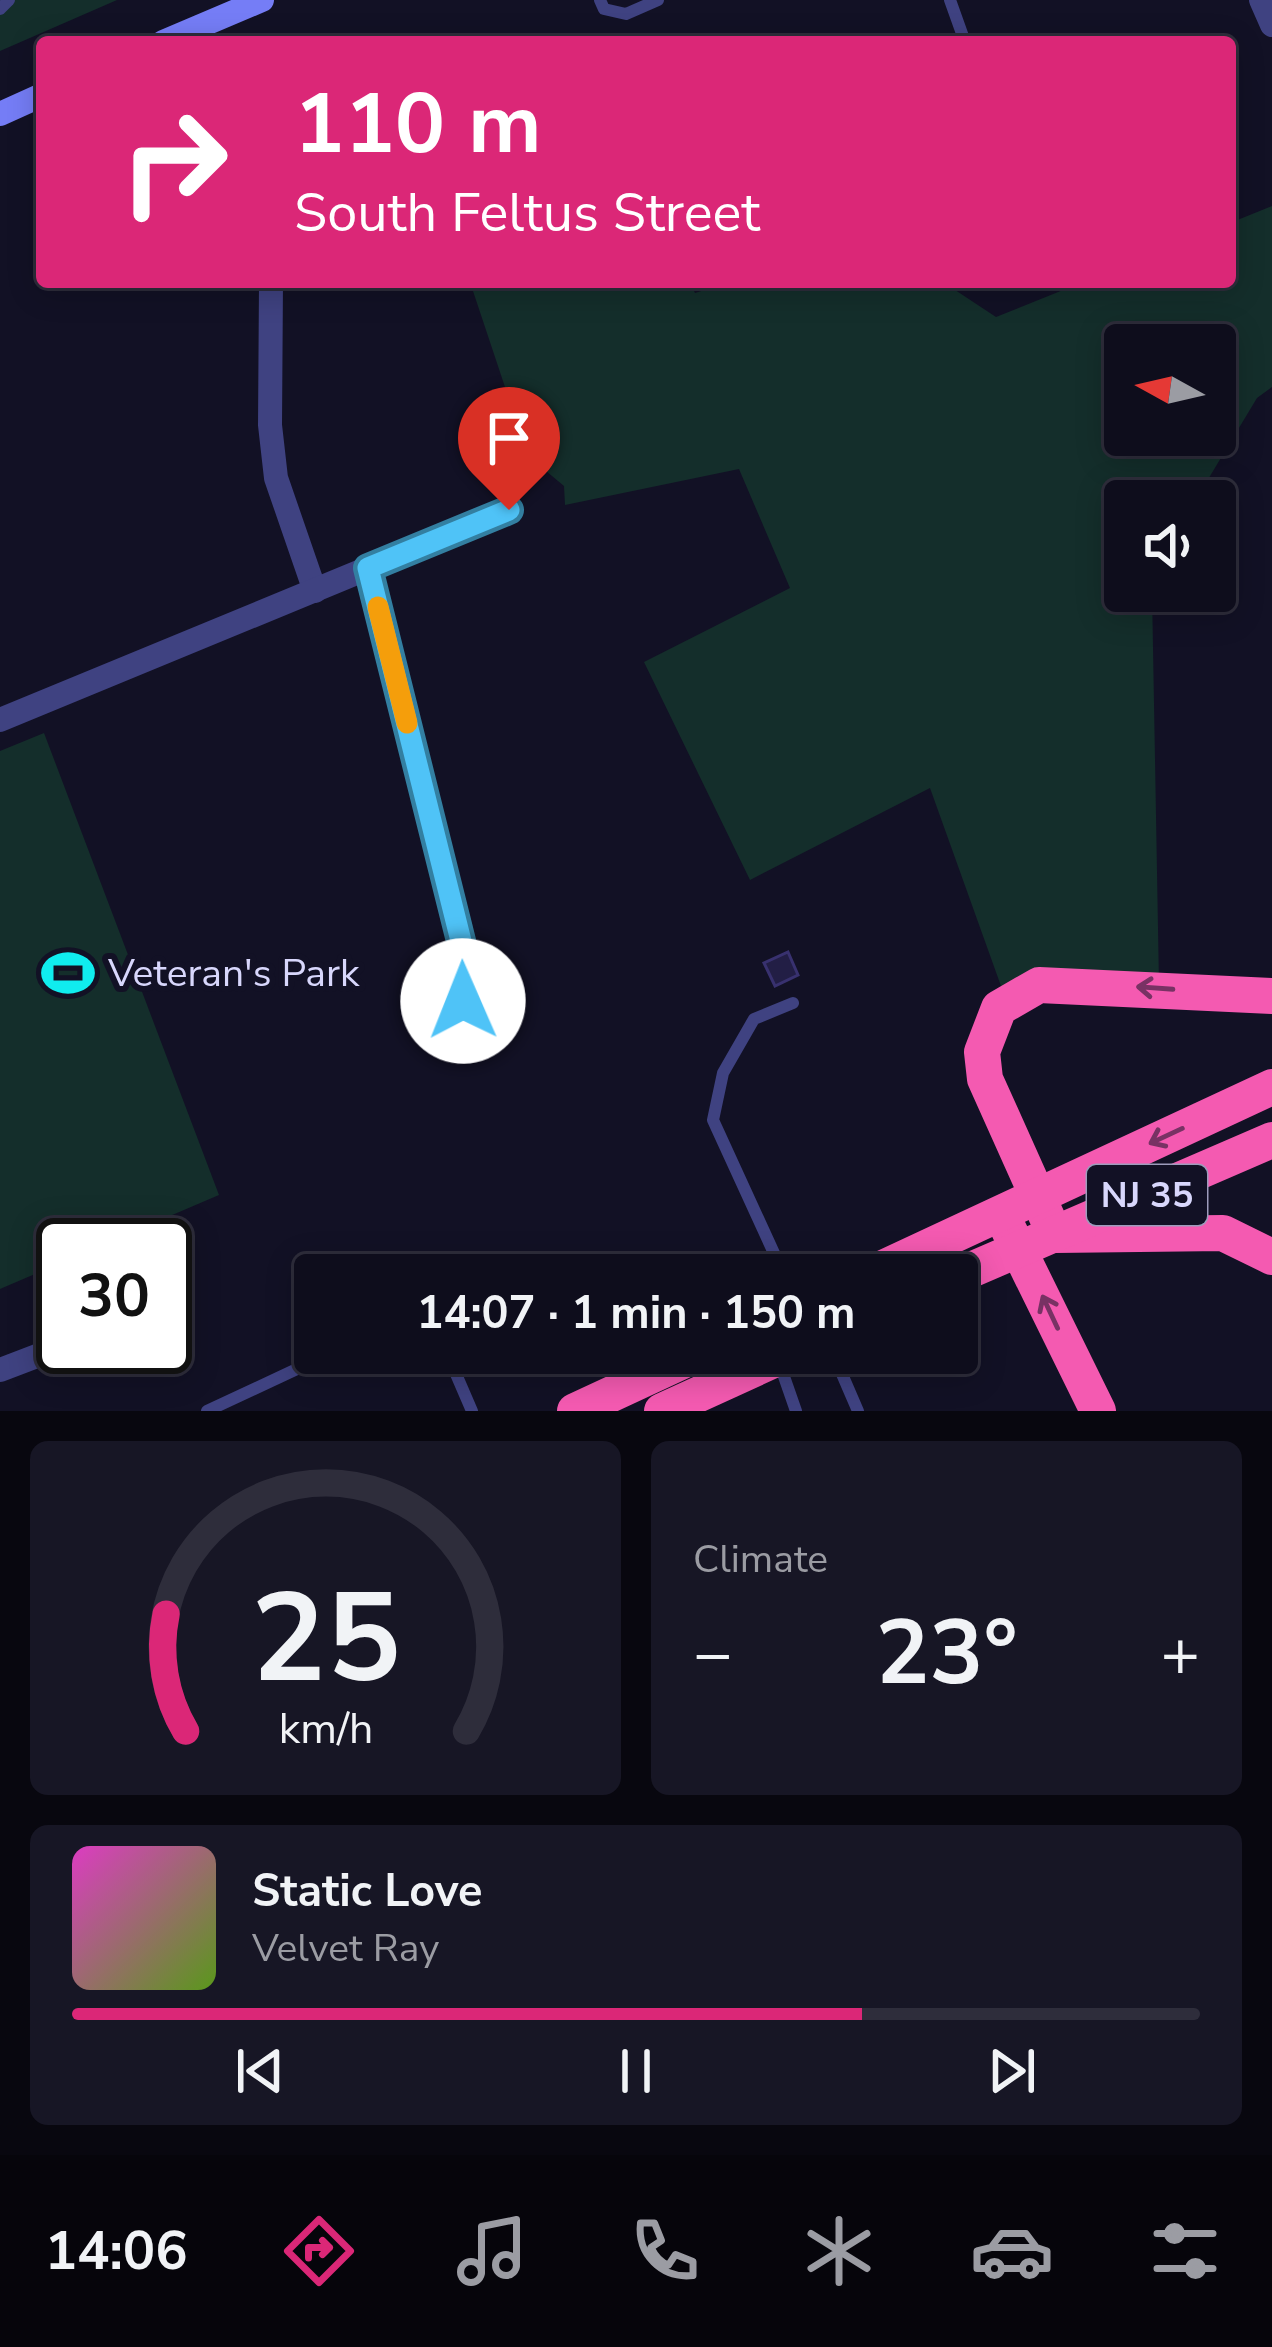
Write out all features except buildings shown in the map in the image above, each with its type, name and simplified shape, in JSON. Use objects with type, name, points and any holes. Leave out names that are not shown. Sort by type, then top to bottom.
[{"type":"highway","points":[[1272,996],[1039,985],[999,1008],[982,1052],[985,1078],[1055,1235],[1223,1233],[1272,1257]]},
{"type":"highway","name":"NJ 35","points":[[913,1254],[1272,1087]]},
{"type":"highway","name":"NJ 35","points":[[978,1266],[1272,1140]]},
{"type":"highway","points":[[1000,1214],[1098,1411]]},
{"type":"highway","points":[[575,1411],[655,1374]]},
{"type":"highway","points":[[662,1411],[743,1374]]},
{"type":"street","points":[[186,36],[262,0]]},
{"type":"street","points":[[1261,0],[1272,25]]},
{"type":"street","points":[[0,114],[36,98]]},
{"type":"street","points":[[271,288],[270,425],[276,478],[315,591]]},
{"type":"street","points":[[0,720],[509,510]]},
{"type":"street","points":[[368,568],[468,969],[463,1001],[442,1029]]},
{"type":"street","points":[[0,1370],[36,1356]]},
{"type":"lane","points":[[600,0],[604,9],[626,14],[649,9],[658,0]]},
{"type":"lane","points":[[950,0],[963,36]]},
{"type":"lane","points":[[774,1254],[713,1120],[723,1073],[754,1019],[793,1003]]},
{"type":"lane","points":[[207,1411],[294,1370]]},
{"type":"lane","points":[[456,1374],[472,1411]]},
{"type":"lane","points":[[787,1374],[796,1411]]},
{"type":"lane","points":[[842,1374],[858,1411]]},
{"type":"green space","points":[[0,0],[117,0],[0,51]]},
{"type":"green space","points":[[1272,206],[1272,387],[1257,398],[1236,433],[1236,324],[1104,324],[1104,456],[1222,456],[1208,480],[1104,480],[1104,612],[1152,612],[1159,983],[1006,1000],[930,788],[750,880],[644,662],[790,588],[739,469],[565,505],[564,486],[528,456],[472,288],[693,288],[695,293],[711,288],[952,288],[996,317],[1068,288],[1236,288],[1236,221]]},
{"type":"green space","name":"Veteran's Park","points":[[44,733],[219,1195],[165,1218],[36,1218],[36,1274],[0,1289],[0,751]]},
{"type":"slow traffic","points":[[378,607],[407,723]]},
{"type":"place","name":"Veteran's Park","points":[[68,973]]},
{"type":"route","points":[[463,1001],[468,969],[368,568],[509,510]]}]
